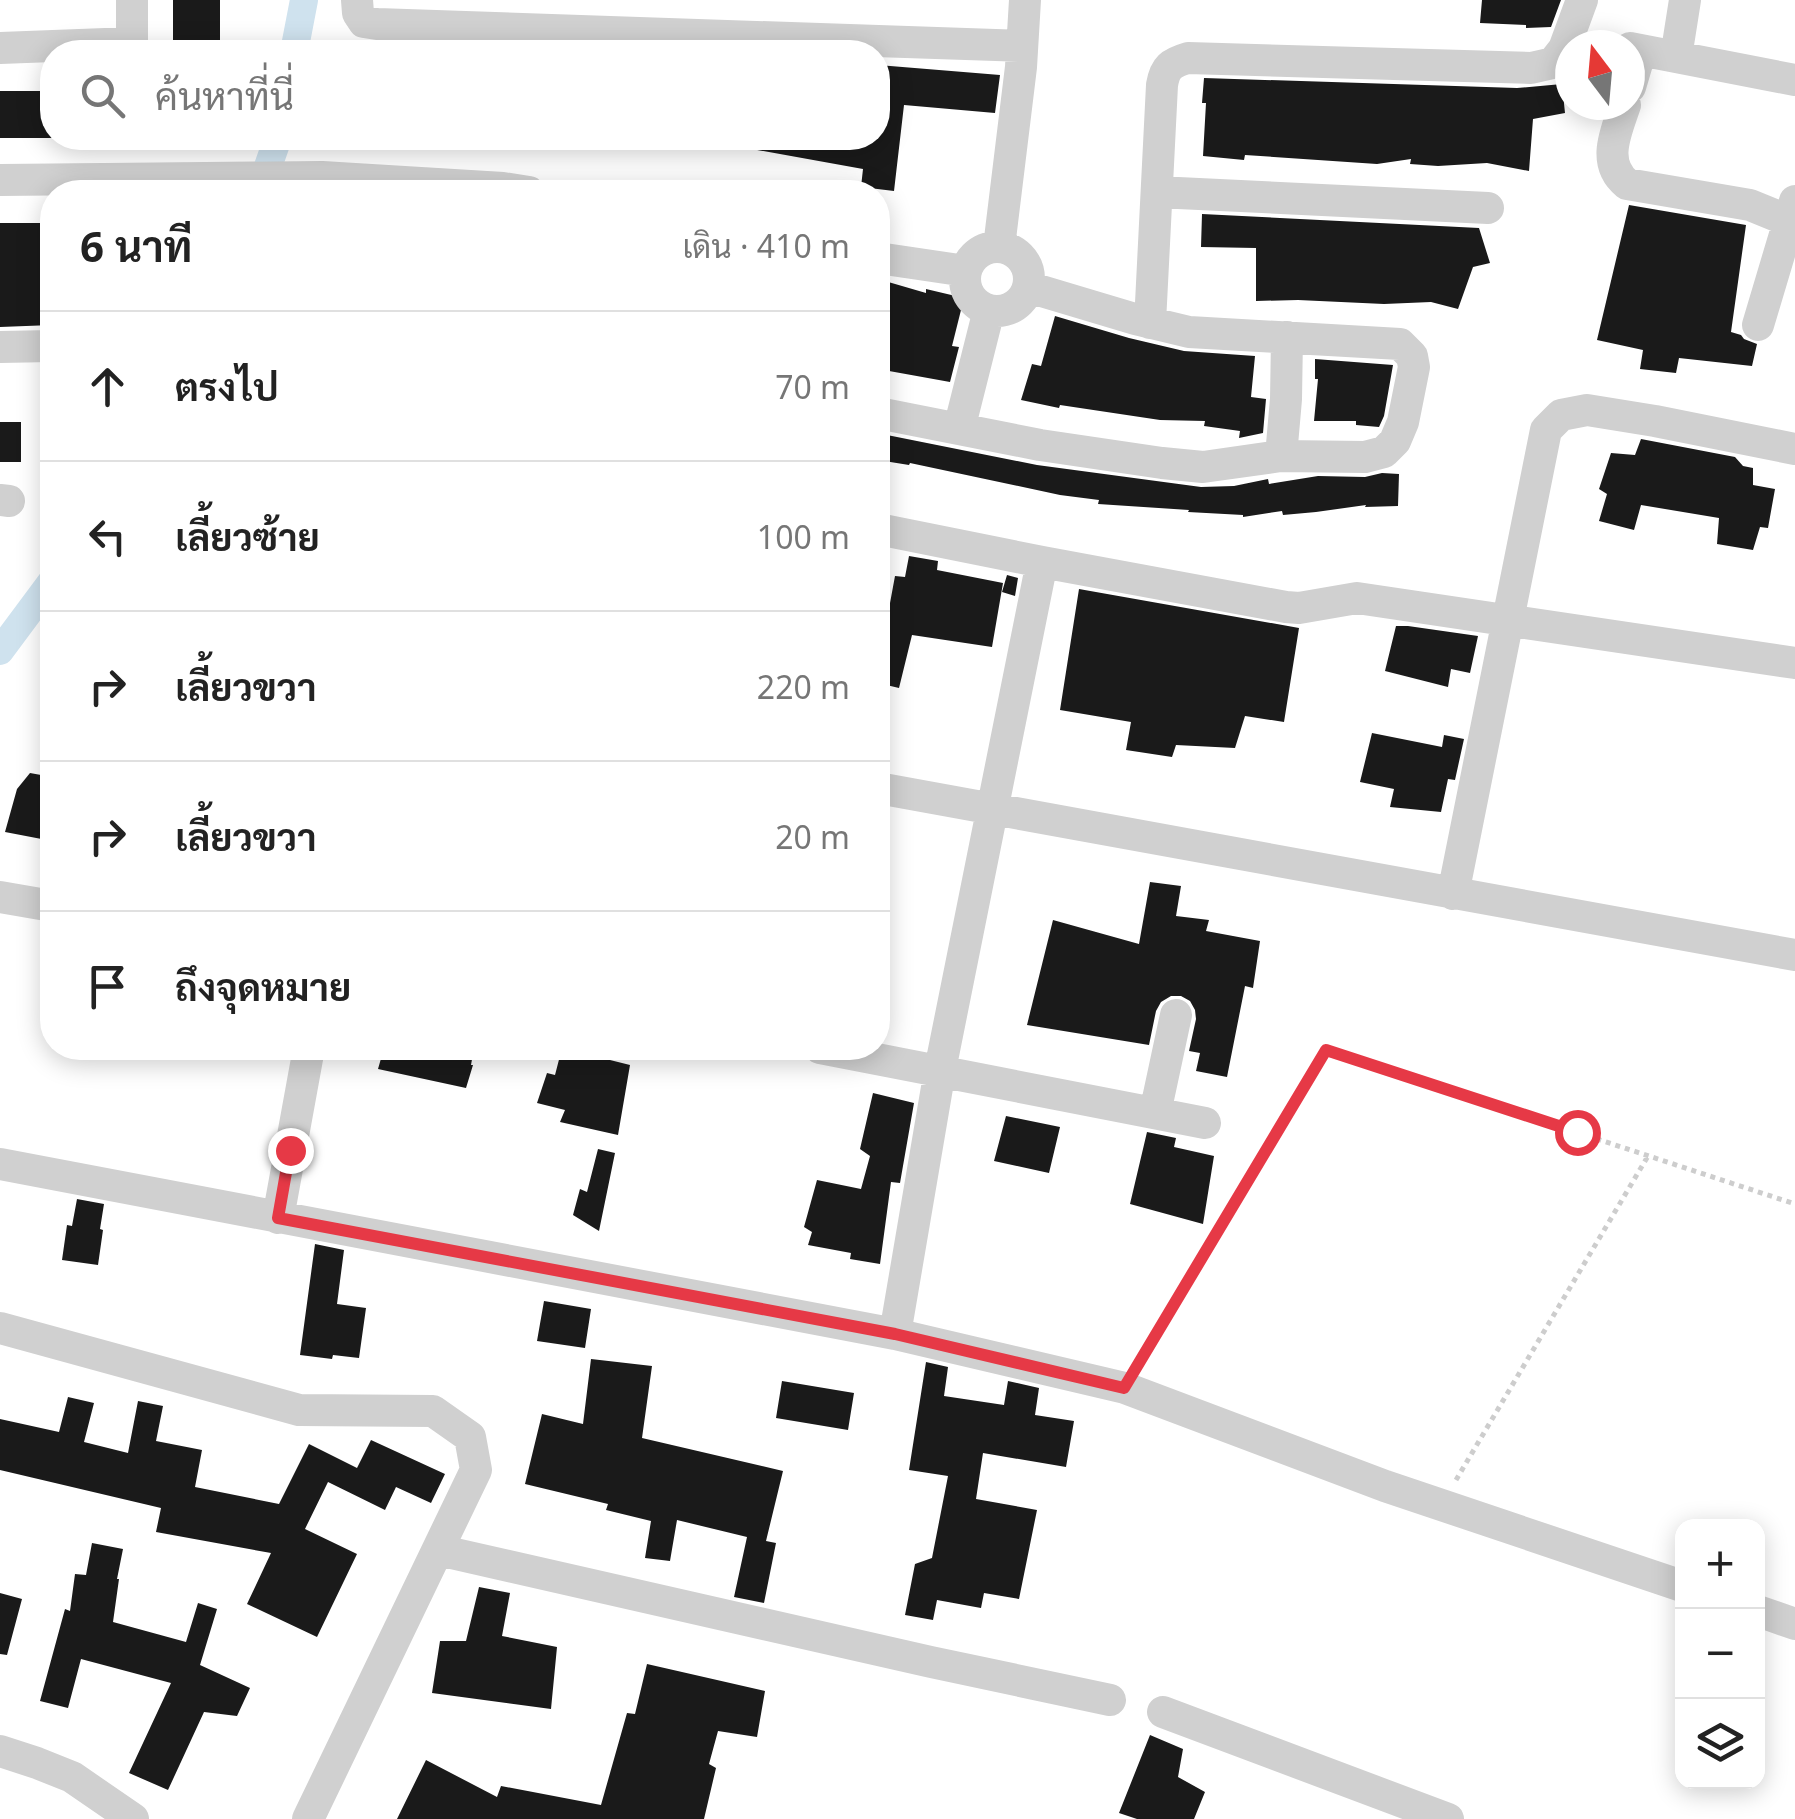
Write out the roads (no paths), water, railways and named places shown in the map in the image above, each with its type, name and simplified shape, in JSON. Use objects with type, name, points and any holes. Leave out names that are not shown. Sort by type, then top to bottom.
[{"type":"street","points":[[132,0],[132,40]]},
{"type":"street","points":[[357,0],[364,22],[377,24],[846,40]]},
{"type":"street","points":[[999,247],[1025,0]]},
{"type":"street","points":[[1150,322],[1162,85],[1165,71],[1172,63],[1188,58],[1531,68],[1552,63],[1564,49],[1582,0]]},
{"type":"street","points":[[1676,56],[1685,0]]},
{"type":"street","points":[[890,41],[1022,46]]},
{"type":"street","points":[[0,48],[40,48]]},
{"type":"street","points":[[1645,51],[1795,80]]},
{"type":"street","points":[[1620,120],[1611,154],[1620,178],[1628,184],[1792,211],[1758,324]]},
{"type":"street","points":[[0,180],[362,180]]},
{"type":"street","points":[[1156,192],[1488,208]]},
{"type":"street","points":[[999,247],[1024,260],[1029,273],[1028,287],[1022,300],[1010,308],[989,310],[972,298],[966,271],[973,258],[999,247]]},
{"type":"street","points":[[890,260],[966,271]]},
{"type":"street","points":[[890,415],[1040,445],[1203,467],[1281,456],[1364,457],[1384,452],[1395,441],[1403,422],[1414,366],[1412,356],[1400,344],[1189,332],[1028,287]]},
{"type":"street","points":[[959,429],[989,310]]},
{"type":"street","points":[[1281,456],[1287,337]]},
{"type":"street","points":[[0,347],[40,346]]},
{"type":"street","points":[[1453,894],[1546,430],[1561,415],[1587,410],[1795,449]]},
{"type":"street","points":[[890,531],[1286,607],[1357,598],[1795,663]]},
{"type":"street","points":[[895,1334],[940,1070],[1042,562]]},
{"type":"street","points":[[890,790],[1795,955]]},
{"type":"street","points":[[0,896],[40,904]]},
{"type":"street","points":[[1155,1112],[1176,1015]]},
{"type":"street","points":[[278,1218],[307,1060]]},
{"type":"street","points":[[885,1060],[1205,1123]]},
{"type":"street","points":[[0,1164],[895,1334],[1124,1388],[1441,1505],[1675,1584]]},
{"type":"street","points":[[0,1328],[298,1410],[433,1411],[470,1437],[476,1470],[308,1819]]},
{"type":"street","points":[[438,1550],[1110,1700]]},
{"type":"street","points":[[1765,1614],[1795,1624]]},
{"type":"street","points":[[1164,1712],[1448,1819]]},
{"type":"street","points":[[0,1752],[72,1777],[134,1819]]},
{"type":"waterway","points":[[296,40],[304,0]]},
{"type":"waterway","points":[[263,180],[274,150]]},
{"type":"waterway","points":[[0,651],[40,597]]}]
